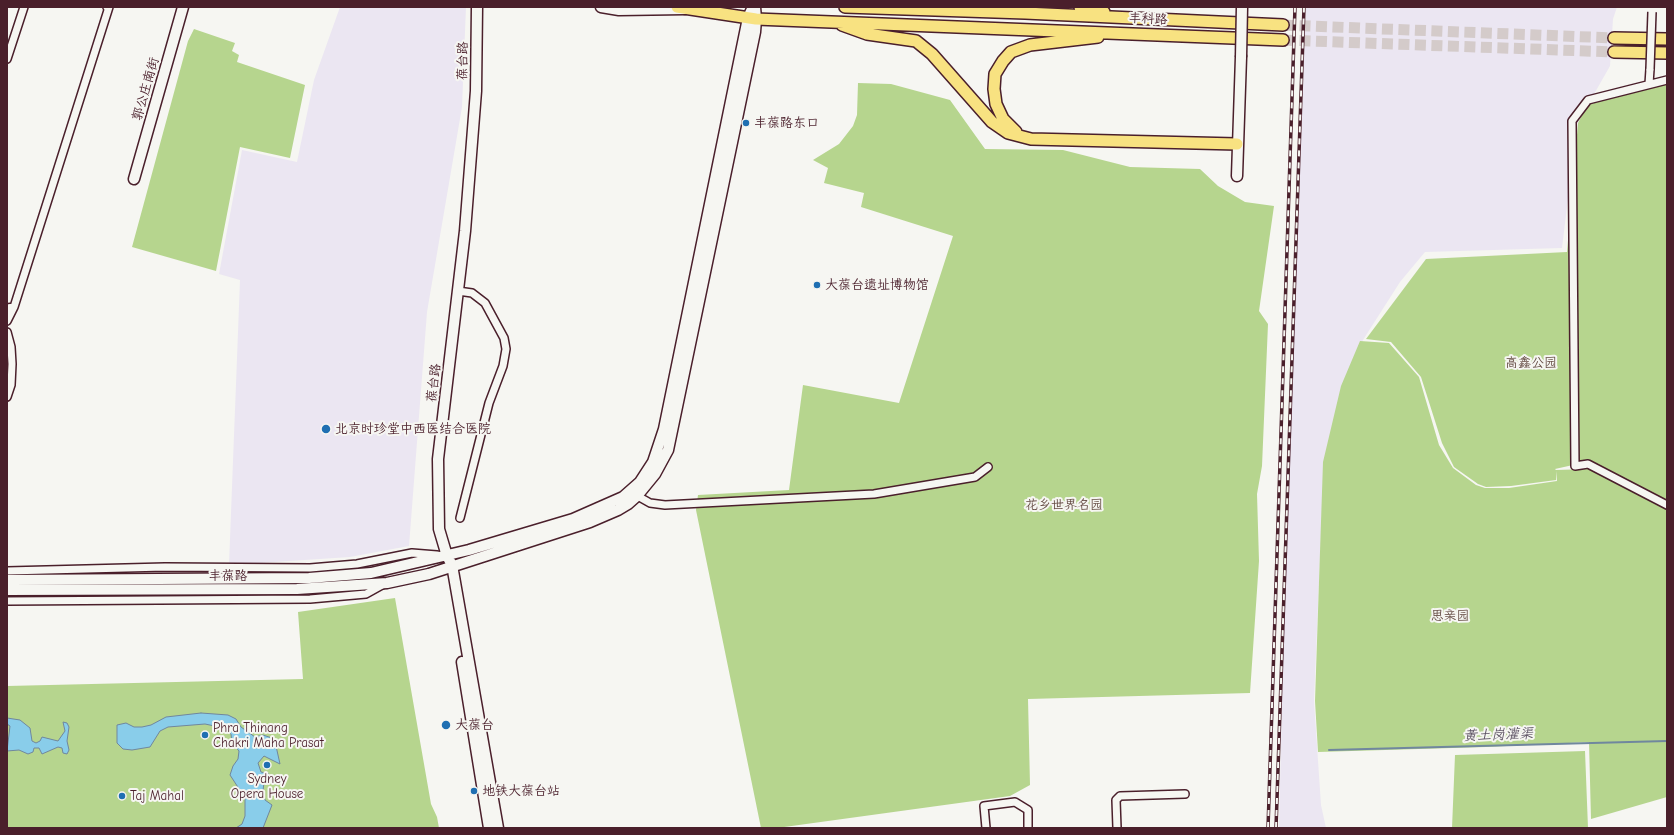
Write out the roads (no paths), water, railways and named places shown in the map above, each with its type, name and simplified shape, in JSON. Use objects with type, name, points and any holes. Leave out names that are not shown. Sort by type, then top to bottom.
[{"type":"main road","name":"郭公庄南街","points":[[134,178],[183,7]]},
{"type":"main road","name":"葆台路","points":[[477,7],[476,91],[465,231],[438,459],[439,529],[450,566],[498,828]]},
{"type":"main road","points":[[601,7],[619,10],[682,8]]},
{"type":"main road","points":[[634,493],[655,474],[668,450],[753,7]]},
{"type":"main road","name":"丰科路","points":[[845,7],[1134,18],[1283,26]]},
{"type":"main road","points":[[1080,7],[1134,18]]},
{"type":"main road","points":[[1237,176],[1242,7]]},
{"type":"main road","name":"丰科路","points":[[682,8],[752,18],[1130,32],[1283,40]]},
{"type":"main road","points":[[830,21],[867,34],[916,41],[932,54],[992,122],[1008,132],[1030,140],[1237,144]]},
{"type":"main road","points":[[1030,140],[1014,130],[1003,119],[996,104],[994,89],[996,74],[1003,61],[1011,52],[1030,45],[1130,32]]},
{"type":"main road","points":[[1614,38],[1667,39]]},
{"type":"main road","points":[[1614,52],[1667,53]]},
{"type":"main road","name":"丰葆路","points":[[7,580],[330,577],[371,573],[447,556],[573,519],[634,493]]},
{"type":"main road","name":"丰葆路","points":[[7,590],[297,589],[387,583],[429,574],[590,522],[618,510],[634,493]]},
{"type":"main road","name":"葆台路","points":[[450,566],[481,790],[489,828]]},
{"type":"street","points":[[7,59],[24,7]]},
{"type":"street","points":[[7,321],[109,7],[107,7]]},
{"type":"street","points":[[1649,84],[1652,10]]},
{"type":"street","points":[[1667,80],[1588,100],[1572,121],[1575,466],[1588,464],[1667,505]]},
{"type":"street","points":[[458,291],[472,293],[485,303],[504,338],[506,349],[503,366],[489,403],[460,518]]},
{"type":"street","points":[[7,332],[11,347],[12,364],[11,385],[7,397]]},
{"type":"street","points":[[634,493],[650,503],[665,505],[874,494],[975,477],[988,467]]},
{"type":"street","points":[[7,571],[165,568],[310,568],[357,564],[412,553],[447,556]]},
{"type":"street","points":[[7,601],[310,599],[366,594],[387,583]]},
{"type":"street","points":[[1117,828],[1116,800],[1120,796],[1185,794]]},
{"type":"street","points":[[986,828],[984,806],[1015,802],[1028,810],[1028,828]]},
{"type":"water","points":[[201,713],[228,715],[236,719],[241,727],[255,737],[263,735],[272,738],[276,746],[280,764],[264,756],[258,763],[261,772],[269,774],[264,782],[263,791],[265,800],[272,805],[263,828],[236,828],[242,824],[245,816],[245,798],[230,775],[233,766],[238,759],[239,751],[232,743],[231,734],[224,728],[205,724],[168,727],[160,731],[150,747],[132,750],[123,749],[117,743],[117,725],[126,723],[134,727],[142,727],[151,725],[166,717]]},
{"type":"water","points":[[7,718],[20,720],[30,728],[32,741],[36,743],[40,741],[42,737],[58,741],[65,731],[63,722],[67,723],[69,727],[67,741],[69,750],[67,754],[63,753],[62,748],[58,747],[42,754],[39,748],[34,748],[33,752],[28,754],[19,750],[7,751],[10,726],[7,724]]},
{"type":"waterway","name":"黄土岗灌渠","points":[[1329,750],[1667,741]]},
{"type":"tunnel","points":[[1283,25],[1614,38]]},
{"type":"tunnel","points":[[1283,40],[1614,52]]},
{"type":"railway","points":[[1268,828],[1295,7]]},
{"type":"railway","points":[[1276,828],[1304,7]]},
{"type":"place","name":"丰葆路东口","points":[[746,123]]},
{"type":"place","name":"大葆台遗址博物馆","points":[[817,285]]},
{"type":"place","name":"北京时珍堂中西医结合医院","points":[[326,429]]},
{"type":"place","name":"大葆台","points":[[446,725]]},
{"type":"place","name":"Phra Thinang Chakri Maha Prasat","points":[[205,735]]},
{"type":"place","name":"Sydney Opera House","points":[[267,765]]},
{"type":"place","name":"地铁大葆台站","points":[[474,791]]},
{"type":"place","name":"Taj Mahal","points":[[122,796]]},
{"type":"park label","name":"高鑫公园","points":[[1531,363]]},
{"type":"park label","name":"花乡世界名园","points":[[1064,505]]},
{"type":"park label","name":"思亲园","points":[[1450,616]]}]
